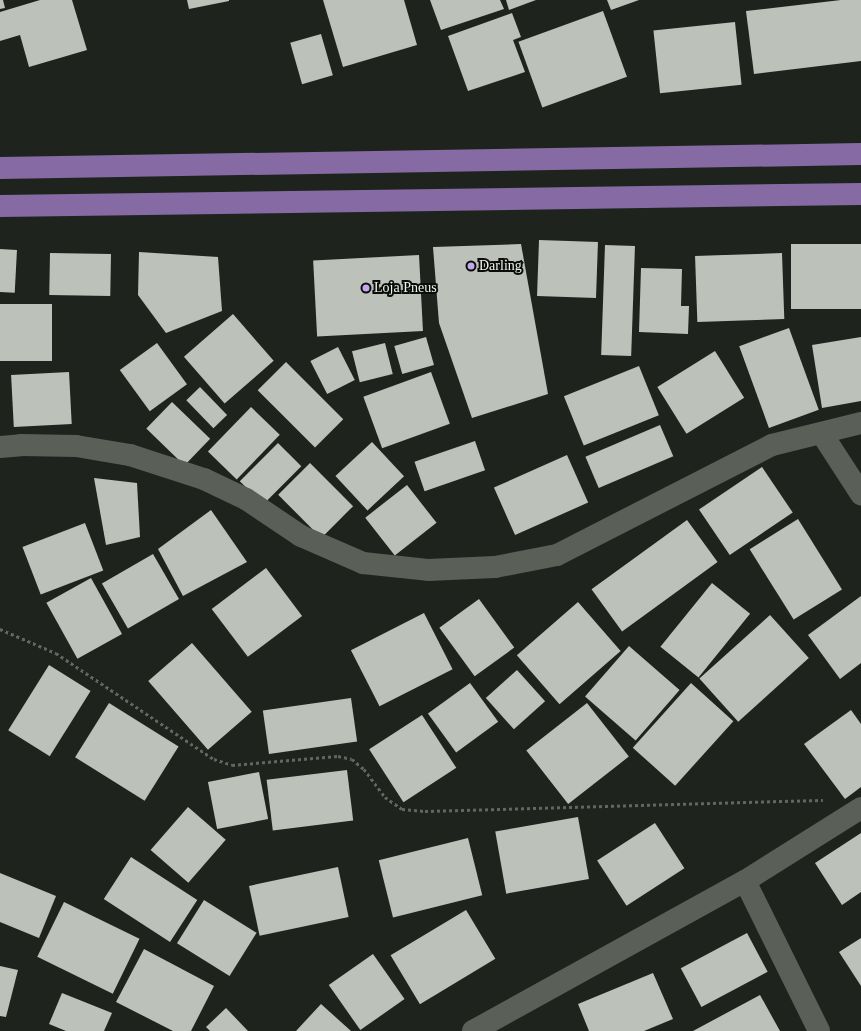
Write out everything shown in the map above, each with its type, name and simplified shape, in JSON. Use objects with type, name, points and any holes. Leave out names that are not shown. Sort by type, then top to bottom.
[{"type":"main road","points":[[0,168],[861,154]]},
{"type":"main road","points":[[0,206],[861,194]]},
{"type":"street","points":[[0,447],[21,445],[76,446],[130,454],[204,478],[246,499],[301,536],[363,563],[428,570],[495,567],[557,555],[772,446],[861,423]]},
{"type":"street","points":[[822,434],[861,494]]},
{"type":"street","points":[[473,1031],[745,881],[861,808]]},
{"type":"street","points":[[745,881],[819,1031]]},
{"type":"path","points":[[0,629],[56,653],[214,759],[232,765],[338,756],[352,759],[364,769],[385,797],[402,809],[425,811],[829,800]]},
{"type":"building","points":[[0,0],[3,0],[5,8],[0,9]]},
{"type":"building","points":[[40,0],[72,0],[87,50],[29,67],[20,35],[0,41],[0,12]]},
{"type":"building","points":[[187,0],[229,0],[229,1],[189,9]]},
{"type":"building","points":[[323,0],[404,0],[417,45],[343,67]]},
{"type":"building","points":[[430,0],[500,0],[504,9],[441,30]]},
{"type":"building","points":[[506,0],[536,0],[509,10]]},
{"type":"building","points":[[607,0],[639,0],[611,10]]},
{"type":"building","points":[[841,0],[861,0],[861,61],[754,74],[746,11]]},
{"type":"building","points":[[603,11],[627,77],[542,108],[518,42]]},
{"type":"building","points":[[512,13],[521,37],[513,40],[525,72],[468,91],[448,36]]},
{"type":"building","points":[[735,22],[742,85],[660,93],[653,31]]},
{"type":"building","points":[[321,34],[333,75],[302,84],[290,43]]},
{"type":"building","points":[[539,240],[598,242],[596,298],[537,296]]},
{"type":"building","points":[[521,244],[548,394],[472,418],[439,323],[433,247]]},
{"type":"building","points":[[791,244],[861,244],[861,309],[791,309]]},
{"type":"building","points":[[605,245],[635,246],[631,356],[601,355]]},
{"type":"building","points":[[0,249],[17,250],[15,293],[0,292]]},
{"type":"building","points":[[139,252],[218,257],[222,311],[166,333],[138,295]]},
{"type":"building","points":[[50,253],[111,254],[110,296],[49,295]]},
{"type":"building","points":[[782,253],[784,319],[697,322],[695,256]]},
{"type":"building","points":[[419,255],[423,331],[317,336],[313,261]]},
{"type":"building","points":[[641,268],[682,269],[681,306],[689,306],[688,334],[639,332]]},
{"type":"building","points":[[0,304],[52,304],[52,361],[0,361]]},
{"type":"building","points":[[233,314],[274,361],[225,403],[184,357]]},
{"type":"building","points":[[789,328],[819,410],[769,428],[739,346]]},
{"type":"building","points":[[426,337],[434,365],[402,374],[394,346]]},
{"type":"building","points":[[861,337],[861,401],[822,408],[812,345]]},
{"type":"building","points":[[157,343],[187,384],[150,411],[120,370]]},
{"type":"building","points":[[385,343],[393,374],[360,382],[352,351]]},
{"type":"building","points":[[338,347],[355,380],[327,394],[310,361]]},
{"type":"building","points":[[715,351],[744,398],[686,434],[657,387]]},
{"type":"building","points":[[286,362],[343,419],[315,448],[258,390]]},
{"type":"building","points":[[639,366],[659,415],[584,445],[564,396]]},
{"type":"building","points":[[69,372],[72,424],[14,427],[11,375]]},
{"type":"building","points":[[431,372],[450,424],[382,448],[363,397]]},
{"type":"building","points":[[200,387],[227,415],[213,428],[186,400]]},
{"type":"building","points":[[172,402],[210,439],[184,465],[146,429]]},
{"type":"building","points":[[251,407],[280,435],[237,479],[208,452]]},
{"type":"building","points":[[660,425],[673,456],[599,488],[585,457]]},
{"type":"building","points":[[475,441],[485,470],[425,491],[414,462]]},
{"type":"building","points":[[372,442],[404,476],[367,510],[335,476]]},
{"type":"building","points":[[278,443],[301,466],[263,505],[240,481]]},
{"type":"building","points":[[567,455],[588,503],[515,535],[494,488]]},
{"type":"building","points":[[310,463],[353,506],[321,538],[278,495]]},
{"type":"building","points":[[762,467],[793,513],[730,555],[699,509]]},
{"type":"building","points":[[94,478],[137,483],[140,537],[106,545]]},
{"type":"building","points":[[407,485],[437,523],[395,555],[365,518]]},
{"type":"building","points":[[211,510],[247,562],[183,596],[158,549]]},
{"type":"building","points":[[798,519],[842,589],[794,620],[750,549]]},
{"type":"building","points":[[687,520],[718,562],[622,631],[592,589]]},
{"type":"building","points":[[85,523],[103,571],[41,595],[22,547]]},
{"type":"building","points":[[153,554],[179,599],[128,629],[102,584]]},
{"type":"building","points":[[266,568],[302,616],[248,657],[212,609]]},
{"type":"building","points":[[91,578],[122,634],[77,659],[46,603]]},
{"type":"building","points":[[712,583],[750,614],[698,678],[660,647]]},
{"type":"building","points":[[861,596],[861,663],[840,679],[808,635]]},
{"type":"building","points":[[479,599],[514,648],[475,676],[439,628]]},
{"type":"building","points":[[578,602],[621,651],[560,704],[517,655]]},
{"type":"building","points":[[424,613],[453,669],[380,706],[351,650]]},
{"type":"building","points":[[770,615],[809,658],[738,722],[699,679]]},
{"type":"building","points":[[192,643],[252,712],[208,750],[148,681]]},
{"type":"building","points":[[629,646],[680,690],[636,741],[585,697]]},
{"type":"building","points":[[49,665],[91,691],[50,756],[8,730]]},
{"type":"building","points":[[517,670],[545,701],[514,729],[486,698]]},
{"type":"building","points":[[470,683],[498,722],[456,752],[428,714]]},
{"type":"building","points":[[691,683],[733,721],[675,786],[633,748]]},
{"type":"building","points":[[351,698],[357,742],[269,754],[263,710]]},
{"type":"building","points":[[109,703],[179,746],[145,801],[75,757]]},
{"type":"building","points":[[587,703],[629,757],[568,804],[526,750]]},
{"type":"building","points":[[851,710],[861,724],[861,787],[845,799],[804,744]]},
{"type":"building","points":[[422,715],[456,768],[403,802],[369,749]]},
{"type":"building","points":[[347,770],[353,821],[273,830],[267,780]]},
{"type":"building","points":[[259,772],[268,819],[217,829],[208,782]]},
{"type":"building","points":[[188,807],[226,840],[188,883],[151,850]]},
{"type":"building","points":[[578,817],[589,879],[506,894],[495,832]]},
{"type":"building","points":[[655,823],[684,868],[627,906],[597,861]]},
{"type":"building","points":[[861,833],[861,892],[842,905],[815,863]]},
{"type":"building","points":[[468,838],[482,895],[393,918],[379,860]]},
{"type":"building","points":[[131,857],[197,900],[170,942],[104,899]]},
{"type":"building","points":[[338,867],[349,917],[260,936],[249,886]]},
{"type":"building","points":[[0,873],[56,896],[39,938],[0,922]]},
{"type":"building","points":[[204,900],[257,933],[230,976],[177,943]]},
{"type":"building","points":[[64,902],[139,939],[113,994],[37,957]]},
{"type":"building","points":[[466,910],[495,959],[420,1004],[391,955]]},
{"type":"building","points":[[747,933],[768,972],[701,1007],[681,968]]},
{"type":"building","points":[[861,938],[861,986],[839,952]]},
{"type":"building","points":[[144,949],[214,986],[191,1031],[173,1031],[116,1002]]},
{"type":"building","points":[[373,954],[405,999],[360,1030],[329,985]]},
{"type":"building","points":[[0,966],[18,970],[6,1017],[0,1016]]},
{"type":"building","points":[[653,973],[673,1019],[644,1031],[589,1031],[578,1004]]},
{"type":"building","points":[[62,993],[112,1013],[104,1031],[66,1031],[49,1024]]},
{"type":"building","points":[[760,995],[780,1031],[693,1031]]},
{"type":"building","points":[[321,1004],[351,1031],[296,1031]]},
{"type":"building","points":[[226,1008],[248,1031],[210,1031],[206,1027]]},
{"type":"place","name":"Darling","points":[[471,266]]},
{"type":"place","name":"Loja Pneus","points":[[366,288]]}]
